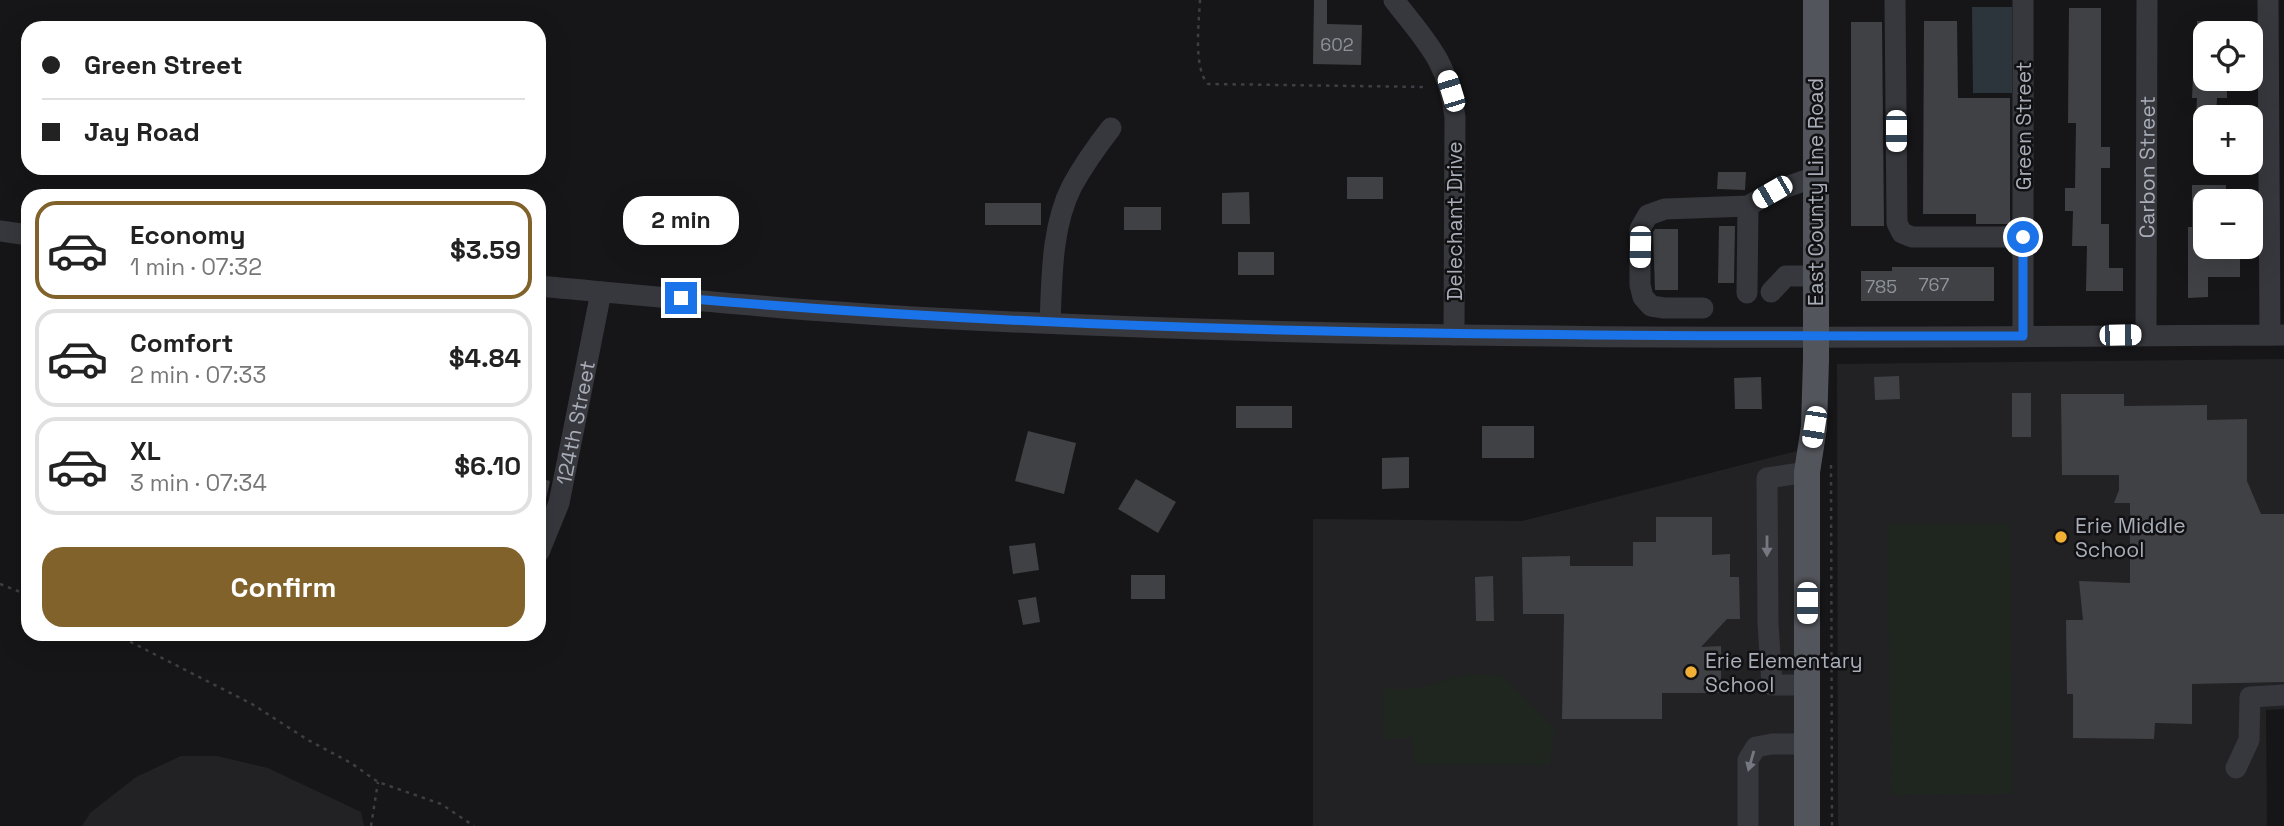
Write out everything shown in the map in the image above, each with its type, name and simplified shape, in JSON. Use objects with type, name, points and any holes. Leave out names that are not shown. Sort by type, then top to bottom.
[{"type":"main road","name":"East County Line Road","points":[[1807,826],[1807,472],[1814,427],[1816,337],[1816,0]]},
{"type":"main road","name":"East County Line Road","points":[[1814,427],[1822,472],[1823,826]]},
{"type":"street","name":"Delechant Drive","points":[[1394,0],[1439,59],[1451,91],[1455,117],[1454,334]]},
{"type":"street","points":[[1895,0],[1896,223],[1902,233],[1912,237],[2023,237]]},
{"type":"street","name":"Green Street","points":[[2023,0],[2023,336]]},
{"type":"street","name":"Carbon Street","points":[[2146,334],[2147,0]]},
{"type":"street","points":[[546,287],[1050,324],[1454,334],[1816,337],[2277,335],[2268,0]]},
{"type":"street","points":[[1050,324],[1052,271],[1060,219],[1072,187],[1111,128]]},
{"type":"street","points":[[1703,308],[1651,306],[1643,297],[1640,285],[1640,229],[1648,215],[1665,209],[1748,206],[1772,192],[1815,177]]},
{"type":"street","points":[[1747,293],[1748,206]]},
{"type":"street","points":[[1771,292],[1786,276],[1815,276]]},
{"type":"street","name":"124th Street","points":[[546,539],[559,503],[601,292]]},
{"type":"street","points":[[1807,472],[1767,478],[1768,624],[1772,685],[1807,685]]},
{"type":"street","points":[[2236,768],[2249,740],[2250,697],[2284,695]]},
{"type":"street","points":[[1748,826],[1748,761],[1756,747],[1807,744]]},
{"type":"path","points":[[1200,0],[1199,65],[1202,78],[1208,84],[1427,87]]},
{"type":"path","points":[[1831,454],[1832,826]]},
{"type":"path","points":[[0,584],[21,592]]},
{"type":"path","points":[[130,641],[252,704],[378,782],[441,804],[474,826]]},
{"type":"path","points":[[371,826],[378,782]]},
{"type":"shaded area","points":[[1972,7],[2012,7],[2012,93],[1973,93]]},
{"type":"shaded area","name":"Erie Middle School","points":[[2284,359],[2284,709],[2266,710],[2267,826],[1838,826],[1837,364]]},
{"type":"shaded area","points":[[1797,451],[1803,826],[1313,826],[1313,519],[1522,521]]},
{"type":"shaded area","points":[[1888,524],[2010,524],[2013,794],[1891,795]]},
{"type":"shaded area","points":[[1468,674],[1501,675],[1554,728],[1550,765],[1414,764],[1412,738],[1384,738],[1383,689],[1414,689]]},
{"type":"shaded area","points":[[181,756],[217,756],[268,768],[361,812],[364,826],[82,826],[90,813],[136,777]]},
{"type":"building","points":[[1314,0],[1327,0],[1327,24],[1362,25],[1361,65],[1313,64]]},
{"type":"building","points":[[2069,8],[2101,8],[2101,147],[2110,147],[2110,168],[2101,168],[2101,224],[2109,224],[2109,268],[2123,268],[2123,291],[2086,291],[2087,246],[2072,246],[2073,211],[2065,211],[2065,188],[2075,188],[2076,123],[2068,123]]},
{"type":"building","points":[[1924,21],[1957,21],[1958,98],[2010,98],[2010,224],[1976,224],[1976,214],[1923,214]]},
{"type":"building","points":[[1851,22],[1882,22],[1884,226],[1851,226]]},
{"type":"building","points":[[2193,77],[2193,91],[2227,91],[2227,98],[2217,98],[2217,105],[2197,105],[2197,98],[2192,98]]},
{"type":"building","points":[[1718,172],[1746,172],[1745,190],[1717,189]]},
{"type":"building","points":[[1347,177],[1383,177],[1383,199],[1347,199]]},
{"type":"building","points":[[2192,185],[2226,185],[2226,189],[2193,189],[2193,259],[2240,259],[2240,277],[2208,277],[2208,297],[2188,298],[2188,227],[2192,227]]},
{"type":"building","points":[[1249,192],[1250,224],[1222,224],[1222,193]]},
{"type":"building","points":[[985,203],[1041,203],[1041,225],[985,225]]},
{"type":"building","points":[[1124,207],[1161,207],[1161,230],[1124,230]]},
{"type":"building","points":[[1719,226],[1735,226],[1734,283],[1718,283]]},
{"type":"building","points":[[1655,229],[1678,229],[1678,290],[1655,290]]},
{"type":"building","points":[[1238,252],[1274,252],[1274,275],[1238,275]]},
{"type":"building","points":[[1892,267],[1994,267],[1994,301],[1861,301],[1861,271],[1892,271]]},
{"type":"building","points":[[1899,376],[1900,399],[1875,400],[1874,377]]},
{"type":"building","points":[[1761,377],[1762,409],[1735,409],[1734,378]]},
{"type":"building","points":[[2012,393],[2031,393],[2031,437],[2012,437]]},
{"type":"building","name":"Erie Middle School","points":[[2061,394],[2124,394],[2124,406],[2207,405],[2207,420],[2247,419],[2247,481],[2261,514],[2284,514],[2284,682],[2192,684],[2192,724],[2155,723],[2154,739],[2073,738],[2073,694],[2067,694],[2066,620],[2083,620],[2079,581],[2130,583],[2130,503],[2114,503],[2119,490],[2119,475],[2062,475]]},
{"type":"building","points":[[1236,406],[1292,406],[1292,428],[1236,428]]},
{"type":"building","points":[[1482,426],[1534,426],[1534,458],[1482,458]]},
{"type":"building","points":[[1028,431],[1076,443],[1064,494],[1015,481]]},
{"type":"building","points":[[1409,457],[1409,488],[1382,489],[1382,458]]},
{"type":"building","points":[[1136,479],[1176,502],[1158,533],[1118,509]]},
{"type":"building","points":[[546,480],[550,481],[546,499]]},
{"type":"building","name":"Erie Elementary School","points":[[1656,517],[1712,517],[1712,555],[1730,554],[1730,577],[1739,577],[1740,619],[1727,619],[1701,647],[1721,646],[1721,693],[1662,693],[1662,719],[1562,719],[1564,614],[1523,614],[1522,557],[1570,556],[1570,566],[1633,566],[1633,542],[1656,542]]},
{"type":"building","points":[[1035,543],[1039,570],[1013,574],[1009,546]]},
{"type":"building","points":[[1131,575],[1165,575],[1165,599],[1131,599]]},
{"type":"building","points":[[1493,576],[1494,621],[1476,621],[1475,577]]},
{"type":"building","points":[[1036,597],[1040,622],[1023,625],[1018,600]]},
{"type":"place","name":"Erie Middle School","points":[[2061,537]]},
{"type":"place","name":"Erie Elementary School","points":[[1691,672]]},
{"type":"route","points":[[681,298],[1050,324],[1272,331],[1796,337],[2023,336],[2023,237]]}]
